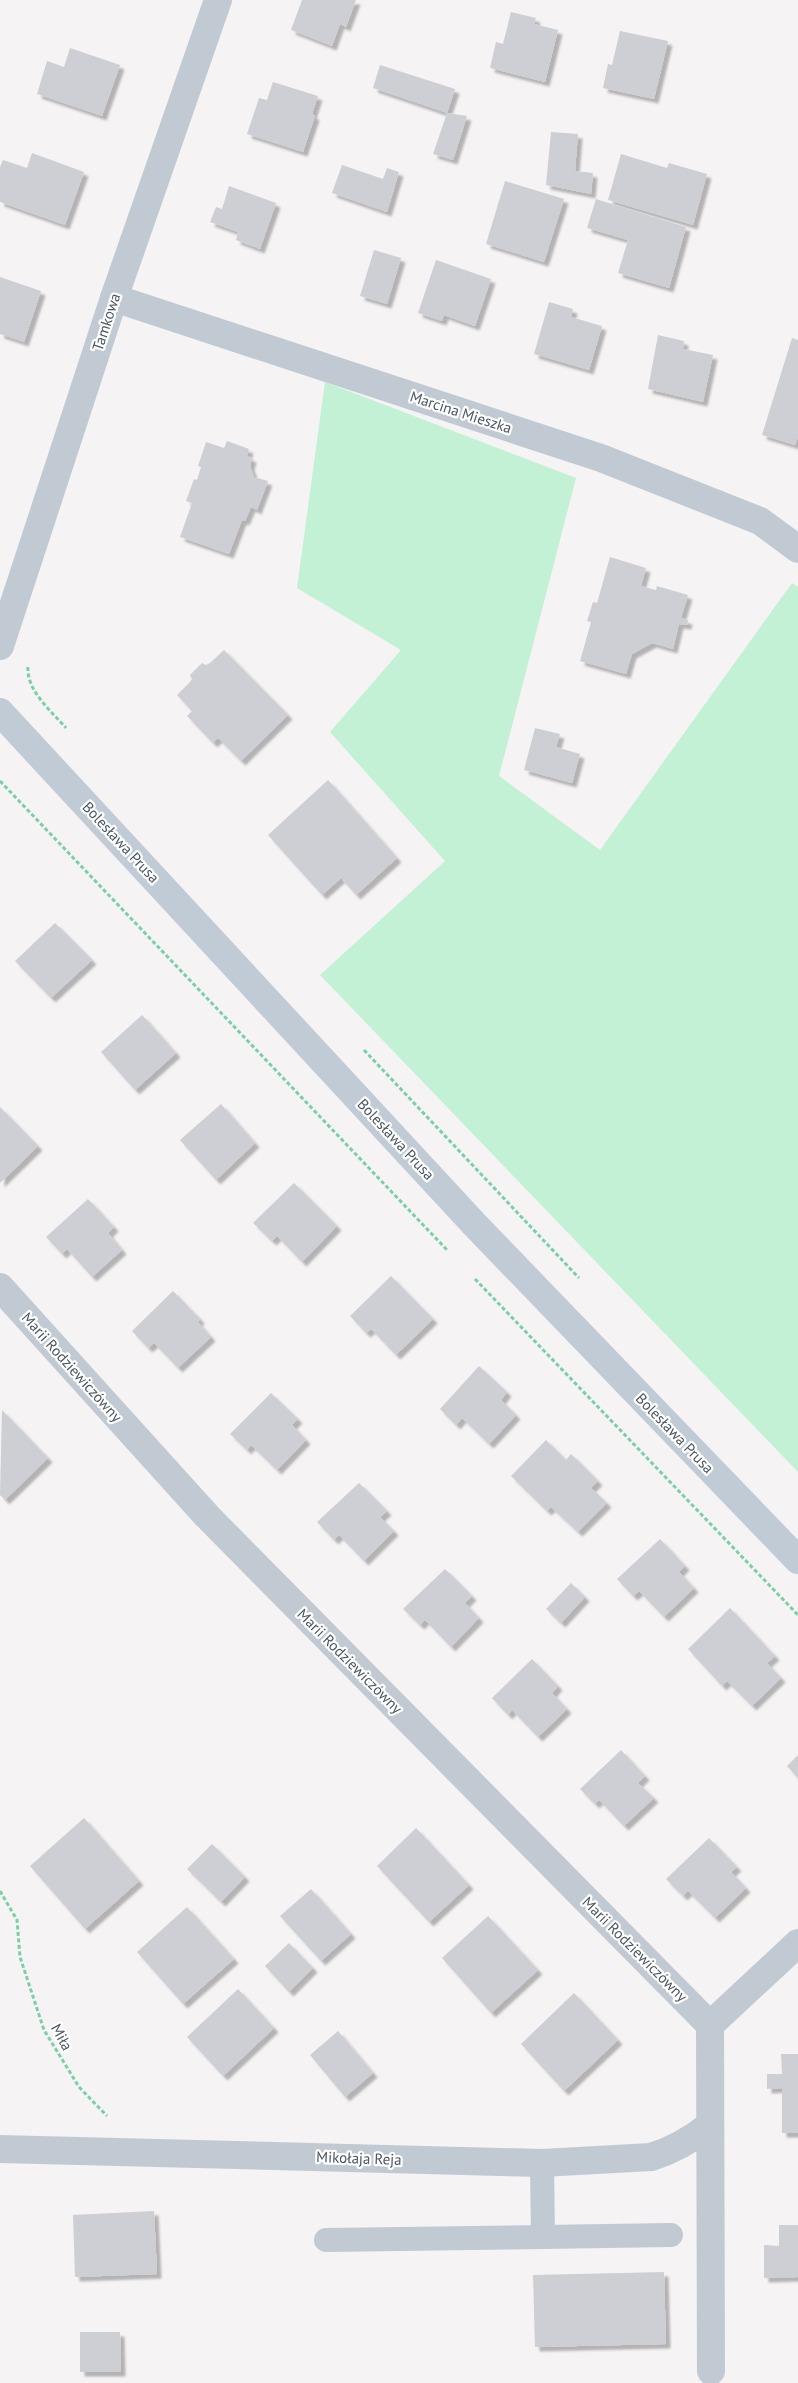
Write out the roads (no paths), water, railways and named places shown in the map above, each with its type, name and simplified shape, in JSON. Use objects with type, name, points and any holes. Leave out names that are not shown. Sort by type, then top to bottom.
[{"type":"street","name":"Tamkowa","points":[[0,646],[114,298],[218,0]]},
{"type":"street","name":"Marcina Mieszka","points":[[114,298],[601,458],[760,521],[798,549]]},
{"type":"street","name":"Bolesława Prusa","points":[[0,712],[476,1226],[798,1560]]},
{"type":"street","name":"Marii Rodziewiczówny","points":[[0,1287],[207,1516],[710,2025]]},
{"type":"street","points":[[711,2371],[710,2025],[798,1943]]},
{"type":"street","name":"Mikołaja Reja","points":[[0,2149],[542,2163],[652,2157],[668,2152],[688,2142],[710,2125]]},
{"type":"lane","points":[[542,2163],[543,2237]]},
{"type":"lane","points":[[326,2240],[671,2235]]}]
